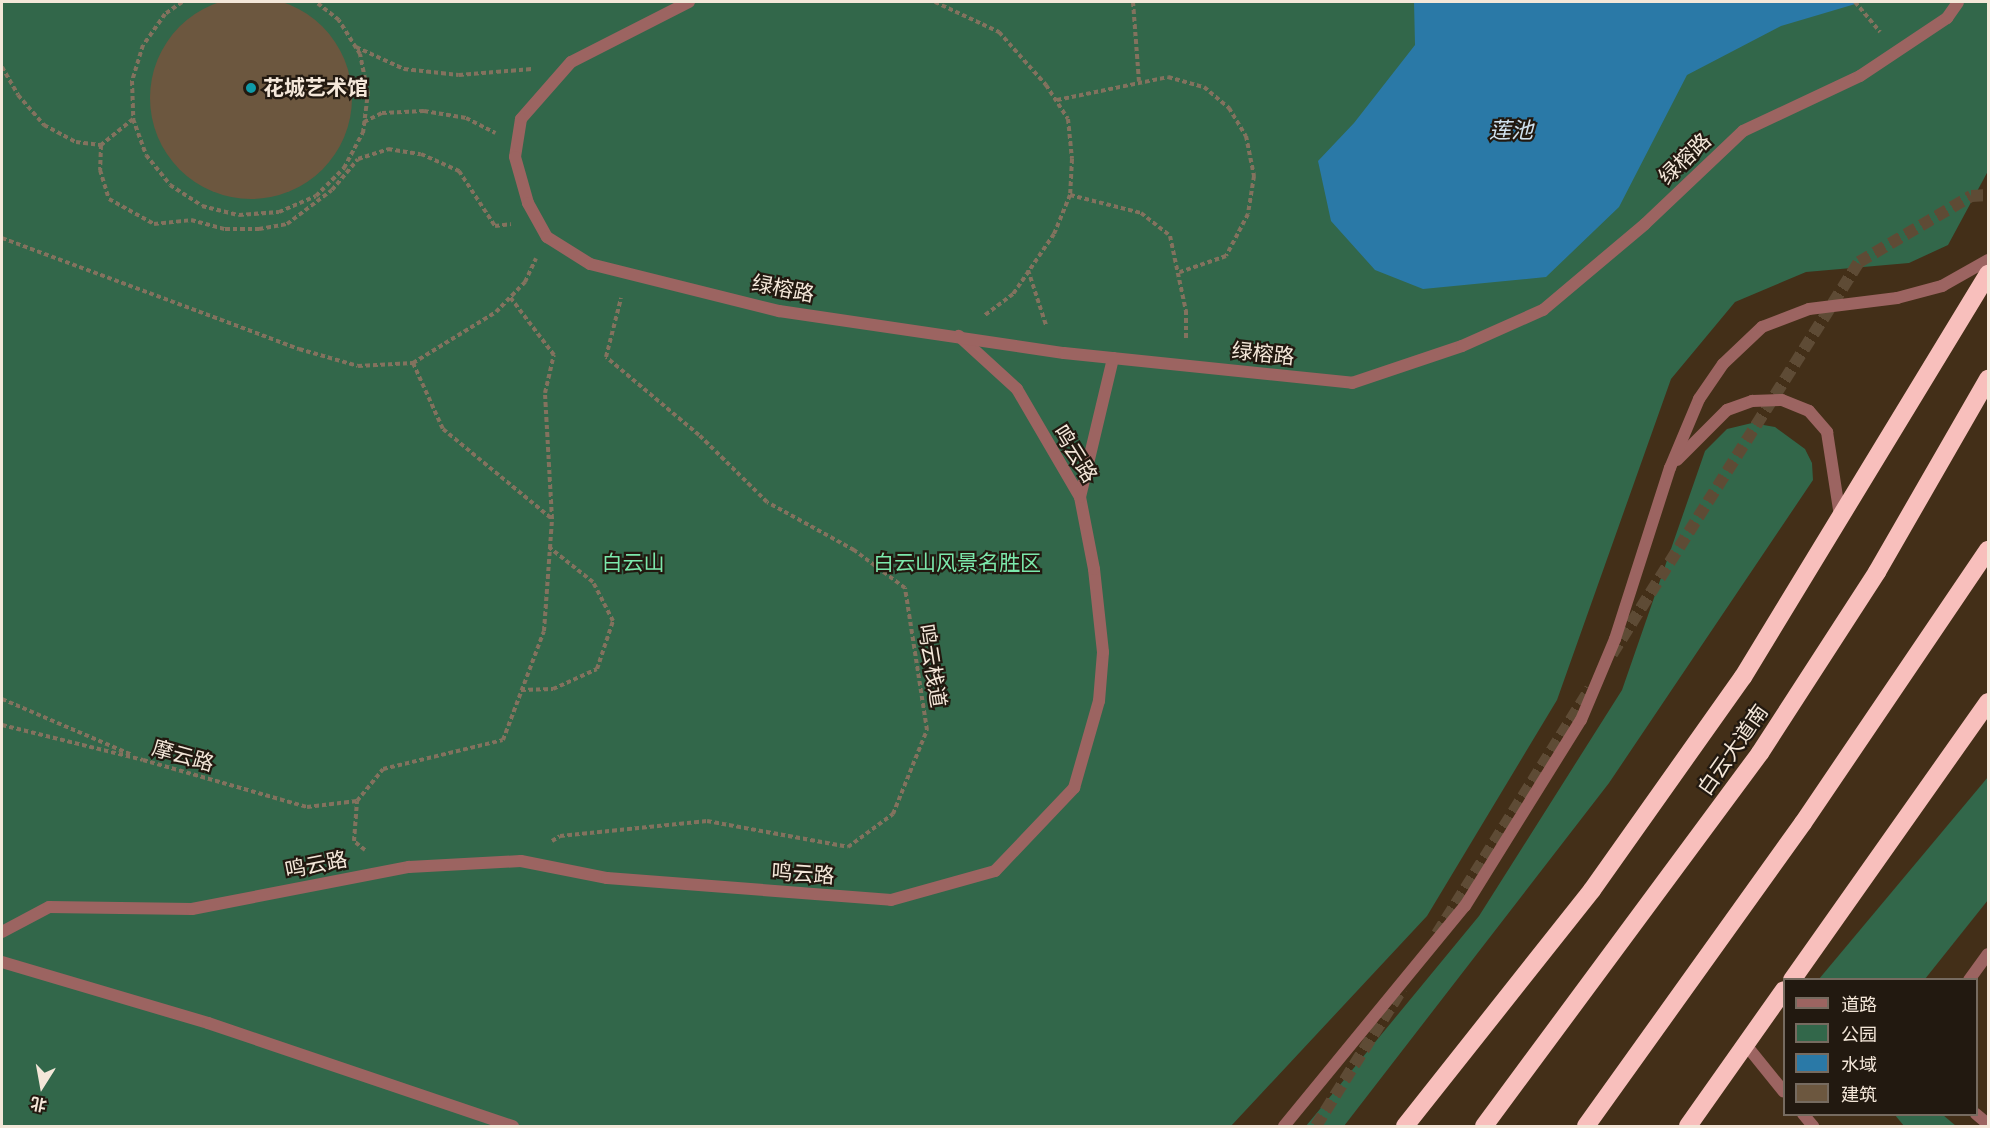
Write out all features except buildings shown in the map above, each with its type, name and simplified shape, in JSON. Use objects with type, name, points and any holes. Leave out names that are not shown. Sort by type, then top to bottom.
[{"type":"highway","points":[[1405,1126],[1592,890],[1743,677],[1989,274]]},
{"type":"highway","name":"白云大道南","points":[[1484,1126],[1760,753],[1877,572],[1989,379]]},
{"type":"highway","points":[[1586,1126],[1803,823],[1989,550]]},
{"type":"highway","points":[[1793,978],[1989,702]]},
{"type":"highway","points":[[1688,1126],[1783,993]]},
{"type":"street","points":[[515,157],[521,119],[571,62],[689,2]]},
{"type":"street","name":"绿榕路","points":[[515,157],[536,218],[547,237],[591,264],[627,275],[779,311],[1065,353],[1352,383],[1462,346],[1543,310],[1645,224],[1743,131],[1860,76],[1947,18],[1958,2]]},
{"type":"street","points":[[1284,1126],[1465,906],[1581,720],[1615,639],[1670,468],[1699,399],[1723,364],[1762,327],[1809,309],[1897,298],[1942,286],[1989,260]]},
{"type":"street","name":"鸣云路","points":[[2,932],[50,908],[192,909],[409,867],[521,861],[607,878],[891,900],[995,871],[1074,788],[1099,701],[1102,652],[1094,569],[1080,497],[1017,388],[959,336]]},
{"type":"street","points":[[1080,497],[1113,358]]},
{"type":"street","points":[[1670,468],[1727,410],[1752,401],[1782,400],[1809,411],[1827,432],[1840,516]]},
{"type":"street","points":[[1971,978],[1989,954]]},
{"type":"street","points":[[2,962],[208,1023],[513,1126]]},
{"type":"street","points":[[1746,1045],[1783,1090]]},
{"type":"path","points":[[182,2],[165,14],[143,45],[132,81],[133,119],[146,155],[170,185],[202,206],[239,215],[279,212],[316,196],[344,168],[364,122],[368,94],[355,47],[339,20],[316,2]]},
{"type":"path","points":[[935,2],[999,32],[1057,100],[1068,119],[1070,195],[1054,234],[1013,294],[959,336]]},
{"type":"path","points":[[1133,2],[1139,81]]},
{"type":"path","points":[[1855,2],[1896,51]]},
{"type":"path","points":[[355,47],[404,69],[459,75],[510,73],[571,62]]},
{"type":"path","points":[[2,67],[18,95],[44,126],[76,142],[101,145],[133,119]]},
{"type":"path","points":[[1057,100],[1139,81],[1168,77],[1204,87],[1229,108],[1246,136],[1254,176],[1248,214],[1226,256],[1180,272]]},
{"type":"path","points":[[364,122],[382,113],[423,111],[466,118],[496,134],[515,157]]},
{"type":"path","points":[[101,145],[100,170],[110,199],[154,224],[191,220],[225,229],[259,229],[287,224],[332,190],[358,159],[388,149],[421,154],[459,171],[495,226],[536,218]]},
{"type":"path","points":[[1070,195],[1141,213],[1170,236],[1180,272],[1186,311],[1185,366]]},
{"type":"path","points":[[2,237],[309,352],[358,366],[412,363],[496,312],[525,282],[547,237]]},
{"type":"path","points":[[1028,270],[1044,321],[1065,353]]},
{"type":"path","name":"鸣云栈道","points":[[521,861],[561,836],[706,821],[848,847],[893,814],[927,730],[905,588],[854,550],[767,502],[699,435],[606,357],[627,275]]},
{"type":"path","points":[[409,867],[370,854],[354,841],[357,801],[383,769],[503,740],[544,631],[552,519],[545,393],[554,355],[510,297]]},
{"type":"path","points":[[412,363],[443,429],[552,519]]},
{"type":"path","points":[[522,690],[553,689],[597,669],[613,621],[593,582],[550,547]]},
{"type":"path","points":[[2,699],[143,760]]},
{"type":"path","name":"摩云路","points":[[2,726],[143,760],[307,807],[357,801]]},
{"type":"green space","name":"白云山","points":[[2,2],[1988,2],[1988,171],[1948,245],[1909,263],[1806,272],[1735,302],[1671,379],[1557,700],[1427,916],[1231,1126],[2,1126]]},
{"type":"green space","points":[[1752,423],[1775,427],[1805,449],[1812,463],[1813,480],[1609,783],[1344,1126],[1306,1126],[1479,916],[1622,690],[1705,451],[1727,429]]},
{"type":"green space","points":[[1988,777],[1988,900],[1926,978],[1820,978]]},
{"type":"green space","points":[[1896,1116],[1944,1116],[1956,1126],[1904,1126]]},
{"type":"water","name":"莲池","points":[[1414,2],[1862,2],[1781,26],[1687,75],[1619,207],[1546,277],[1423,289],[1375,270],[1331,221],[1318,161],[1354,123],[1415,45]]},
{"type":"tunnel","points":[[1612,654],[1859,262],[1971,196],[1988,195]]},
{"type":"tunnel","points":[[1437,934],[1590,689]]},
{"type":"tunnel","points":[[1316,1126],[1402,989]]},
{"type":"place","name":"花城艺术馆","points":[[251,88]]},
{"type":"park label","name":"白云山风景名胜区","points":[[957,563]]}]
